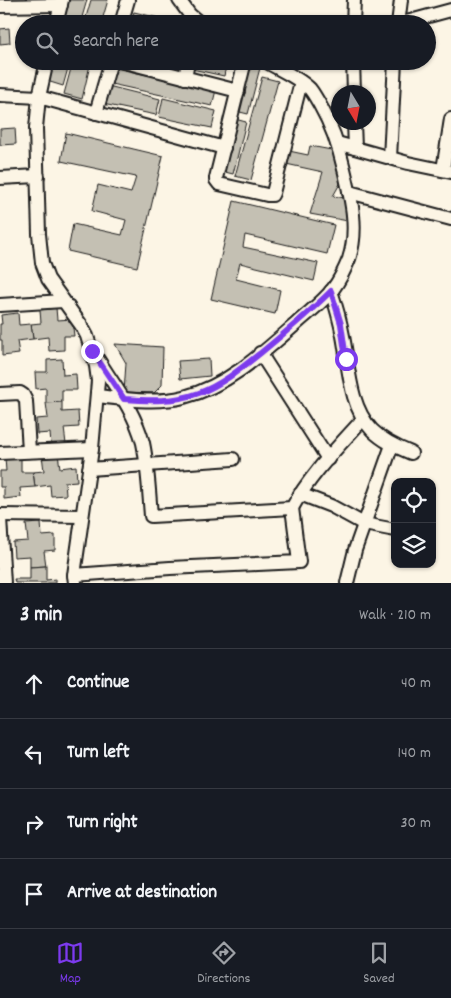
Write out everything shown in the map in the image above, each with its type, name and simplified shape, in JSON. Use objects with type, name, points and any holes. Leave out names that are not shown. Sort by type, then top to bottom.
[{"type":"street","points":[[124,15],[128,0]]},
{"type":"street","points":[[179,0],[190,15]]},
{"type":"street","points":[[353,15],[354,0]]},
{"type":"street","points":[[399,15],[401,0]]},
{"type":"street","points":[[0,6],[61,2],[58,15]]},
{"type":"street","points":[[432,15],[451,10]]},
{"type":"street","points":[[45,70],[39,97],[36,128],[42,263],[48,279],[87,336],[96,366],[98,381],[92,449],[74,579],[170,568],[299,562],[292,508],[300,494],[363,419]]},
{"type":"street","points":[[96,113],[108,70]]},
{"type":"street","points":[[155,70],[238,92]]},
{"type":"street","points":[[185,78],[186,70]]},
{"type":"street","points":[[243,70],[216,180],[218,184],[267,195],[272,195],[274,191],[301,82]]},
{"type":"street","points":[[97,396],[157,401],[182,398],[198,393],[230,376],[260,354],[316,306],[336,284],[349,259],[353,220],[349,192],[337,143],[314,94],[301,82],[280,70]]},
{"type":"street","points":[[353,70],[354,85]]},
{"type":"street","points":[[390,158],[395,70]]},
{"type":"street","points":[[0,95],[39,97],[224,148]]},
{"type":"street","points":[[337,143],[447,171],[451,119]]},
{"type":"street","points":[[354,130],[354,148]]},
{"type":"street","points":[[0,178],[38,176]]},
{"type":"street","points":[[349,192],[451,219]]},
{"type":"street","points":[[331,291],[341,324],[355,400],[363,419],[370,429],[392,445],[411,453]]},
{"type":"street","points":[[0,305],[63,301]]},
{"type":"street","points":[[92,351],[124,399],[142,441],[147,464],[151,516],[292,508]]},
{"type":"street","points":[[260,354],[328,459]]},
{"type":"street","points":[[0,394],[20,393],[25,398],[29,451]]},
{"type":"street","points":[[347,583],[355,550],[392,445]]},
{"type":"street","points":[[0,452],[92,449]]},
{"type":"street","points":[[89,468],[233,459]]},
{"type":"street","points":[[300,494],[332,506],[364,524],[391,529]]},
{"type":"street","points":[[4,583],[0,516],[82,516]]},
{"type":"building","points":[[69,0],[87,0],[83,15],[65,15]]},
{"type":"building","points":[[91,0],[108,0],[104,15],[87,15]]},
{"type":"building","points":[[134,12],[146,15],[133,15]]},
{"type":"building","points":[[9,28],[10,43],[0,44],[0,29]]},
{"type":"building","points":[[50,70],[67,70],[63,86],[47,81]]},
{"type":"building","points":[[71,70],[89,70],[82,99],[64,94]]},
{"type":"building","points":[[114,70],[124,70],[216,90],[212,106],[111,84]]},
{"type":"building","points":[[197,70],[225,70],[224,76]]},
{"type":"building","points":[[247,70],[259,70],[248,114],[236,111]]},
{"type":"building","points":[[262,77],[278,81],[251,180],[235,176]]},
{"type":"building","points":[[108,86],[160,99],[156,115],[103,104]]},
{"type":"building","points":[[163,98],[216,111],[212,128],[159,117]]},
{"type":"building","points":[[235,119],[246,122],[233,174],[221,171]]},
{"type":"building","points":[[15,128],[16,144],[0,145],[0,129]]},
{"type":"building","points":[[66,133],[163,156],[137,267],[68,251],[73,224],[122,235],[126,220],[92,211],[98,185],[131,193],[136,177],[61,161]]},
{"type":"building","points":[[310,146],[337,151],[341,182],[333,196],[345,198],[348,221],[310,214],[323,172],[286,164],[289,151],[308,155]]},
{"type":"building","points":[[234,201],[334,225],[327,254],[245,235],[243,247],[318,263],[314,281],[240,263],[236,279],[280,290],[275,314],[211,299]]},
{"type":"building","points":[[56,308],[57,320],[72,319],[74,336],[64,336],[64,350],[49,351],[48,337],[33,339],[31,324],[41,323],[40,310]]},
{"type":"building","points":[[18,313],[19,325],[31,324],[33,339],[17,341],[19,354],[2,356],[2,340],[0,340],[1,315]]},
{"type":"building","points":[[115,344],[163,347],[162,385],[154,393],[124,392],[126,363]]},
{"type":"building","points":[[62,359],[63,375],[76,374],[77,390],[62,390],[62,402],[46,403],[46,388],[36,389],[35,372],[47,372],[47,360]]},
{"type":"building","points":[[209,359],[210,376],[180,379],[178,361]]},
{"type":"building","points":[[62,402],[62,412],[78,411],[79,427],[64,428],[66,444],[51,445],[50,433],[37,434],[36,419],[48,418],[46,403]]},
{"type":"building","points":[[58,454],[60,468],[76,466],[77,481],[65,482],[66,495],[51,496],[50,485],[35,487],[33,472],[44,471],[42,455]]},
{"type":"building","points":[[21,456],[21,472],[33,472],[35,487],[20,488],[21,497],[4,499],[4,487],[0,487],[0,471],[6,471],[5,458]]},
{"type":"building","points":[[41,523],[42,536],[55,535],[55,550],[44,551],[46,566],[30,567],[30,556],[14,557],[13,542],[28,541],[26,524]]},
{"type":"building","points":[[46,566],[46,580],[56,579],[56,583],[15,583],[14,579],[30,579],[30,567]]},
{"type":"route","points":[[92,351],[124,399],[157,401],[182,398],[215,385],[247,364],[331,291],[341,324],[346,359]]}]
